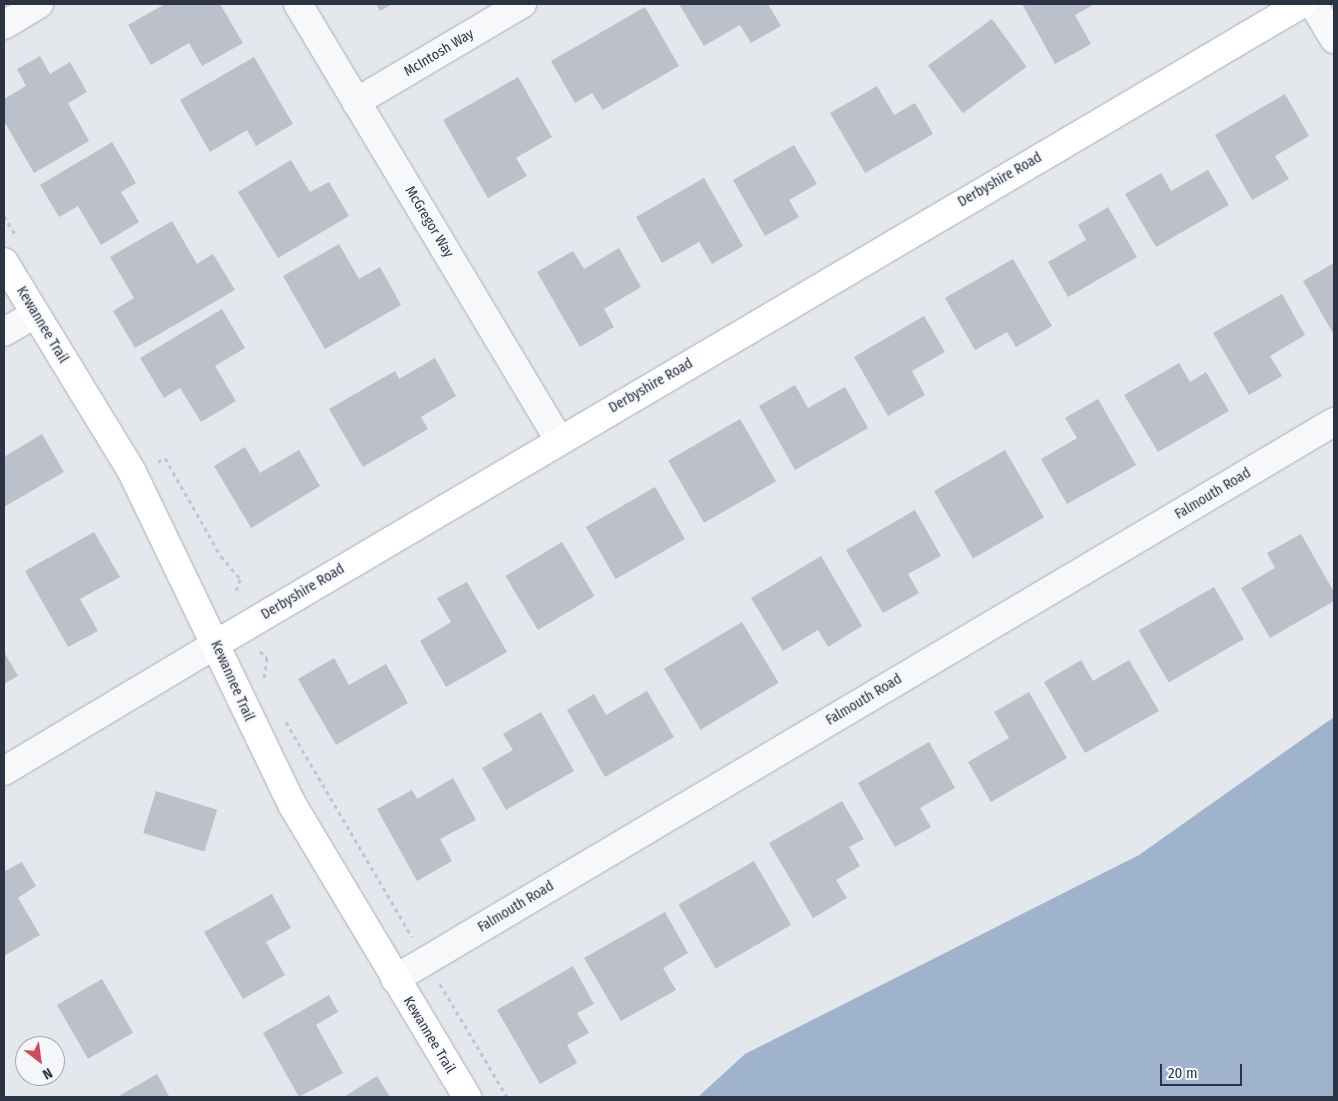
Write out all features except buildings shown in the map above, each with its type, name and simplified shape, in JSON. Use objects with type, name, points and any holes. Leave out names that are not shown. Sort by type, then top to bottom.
[{"type":"street","points":[[4,26],[39,4]]},
{"type":"street","name":"McGregor Way","points":[[298,4],[559,440]]},
{"type":"street","name":"McIntosh Way","points":[[356,102],[522,4]]},
{"type":"street","name":"Derbyshire Road","points":[[4,771],[559,440],[1301,4]]},
{"type":"street","points":[[1313,4],[1334,39]]},
{"type":"street","name":"Kewannee Trail","points":[[4,262],[132,472],[216,644],[256,735],[293,806],[467,1097]]},
{"type":"street","points":[[4,332],[35,314]]},
{"type":"street","name":"Falmouth Road","points":[[395,979],[1334,422]]},
{"type":"path","points":[[259,649],[267,658],[263,676],[266,685]]},
{"type":"path","points":[[283,716],[412,937]]},
{"type":"path","points":[[440,984],[507,1097]]},
{"type":"water","points":[[1334,717],[1334,1097],[698,1097],[745,1054],[1139,855]]}]
